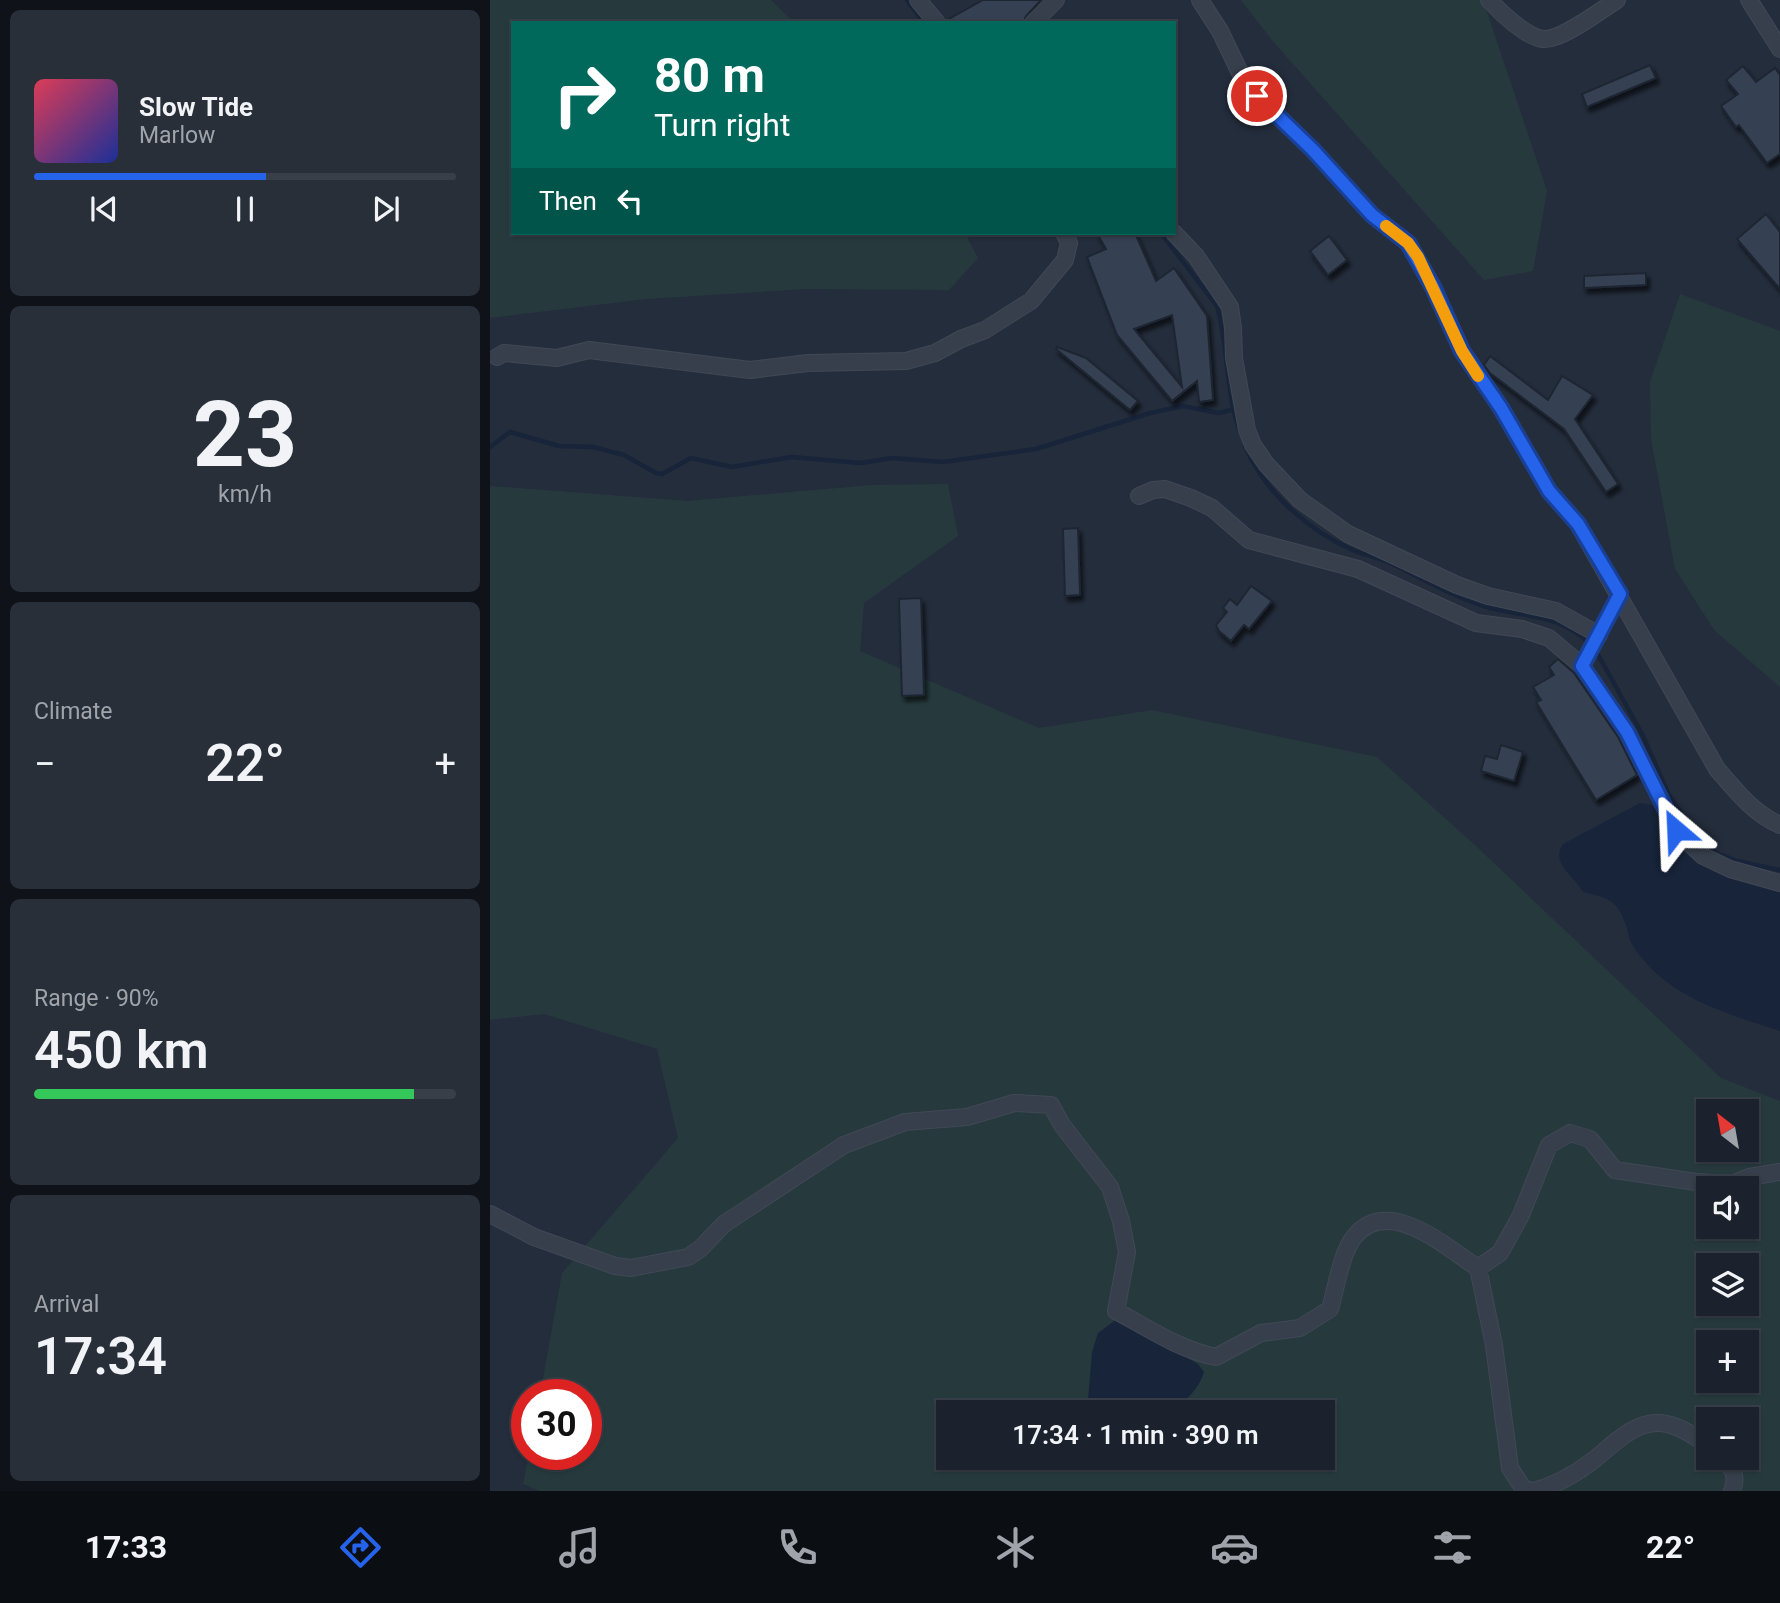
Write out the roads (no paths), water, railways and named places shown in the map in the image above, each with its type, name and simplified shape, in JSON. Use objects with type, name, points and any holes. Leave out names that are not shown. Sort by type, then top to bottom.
[{"type":"street","points":[[918,0],[935,21]]},
{"type":"street","points":[[1034,21],[1056,0]]},
{"type":"street","points":[[1200,0],[1220,31],[1242,77],[1257,96],[1313,150],[1372,215],[1408,243],[1433,287],[1462,351],[1501,408],[1549,491],[1578,524],[1717,769],[1749,804],[1765,818],[1780,825]]},
{"type":"street","points":[[1489,0],[1501,13],[1530,33],[1544,39],[1559,36],[1617,0]]},
{"type":"street","points":[[1749,0],[1780,49]]},
{"type":"street","points":[[498,358],[504,353],[557,358],[589,350],[750,370],[808,363],[906,360],[935,353],[985,330],[1031,301],[1065,260],[1069,243],[1065,235]]},
{"type":"street","points":[[1176,235],[1196,257],[1230,307],[1234,358],[1247,430],[1266,464],[1356,552],[1429,600],[1476,623],[1522,629],[1549,638],[1585,662],[1627,732],[1676,830],[1703,856],[1730,869],[1780,883]]},
{"type":"street","points":[[1139,496],[1153,490],[1165,489],[1212,508],[1249,540],[1356,552],[1380,547],[1457,585],[1488,596],[1556,611],[1598,638]]},
{"type":"street","points":[[1585,662],[1620,594]]},
{"type":"street","points":[[490,1214],[534,1237],[615,1266],[631,1268],[677,1260],[700,1249],[724,1224],[844,1145],[905,1122],[967,1117],[1014,1103],[1051,1105],[1062,1125],[1110,1187],[1121,1221],[1127,1252],[1116,1311],[1178,1344],[1216,1357],[1261,1333],[1300,1328],[1330,1310],[1354,1237],[1368,1225],[1394,1221],[1418,1227],[1478,1268],[1493,1345],[1510,1468],[1523,1488],[1532,1491],[1546,1488],[1590,1463],[1618,1440],[1646,1423],[1663,1423],[1696,1438]]},
{"type":"street","points":[[1478,1268],[1500,1253],[1521,1215],[1549,1145],[1570,1133],[1590,1139],[1615,1170],[1696,1182],[1731,1184],[1749,1177],[1780,1172]]},
{"type":"street","points":[[1732,1491],[1736,1481],[1733,1470]]},
{"type":"water","points":[[1640,803],[1652,805],[1679,847],[1701,865],[1726,876],[1780,889],[1780,1031],[1709,1006],[1660,977],[1634,947],[1616,906],[1599,896],[1583,892],[1565,870],[1560,858],[1563,844]]},
{"type":"water","points":[[1117,1319],[1198,1364],[1204,1372],[1193,1392],[1185,1400],[1088,1400],[1092,1352],[1098,1333]]},
{"type":"waterway","points":[[907,0],[923,21]]},
{"type":"waterway","points":[[1163,235],[1217,306],[1232,403],[1241,434]]},
{"type":"waterway","points":[[490,447],[510,432],[559,446],[593,447],[624,455],[662,474],[691,458],[732,467],[791,457],[861,463],[892,458],[943,462],[1036,449],[1150,413],[1183,406],[1219,413],[1235,409]]},
{"type":"waterway","points":[[1245,446],[1264,479],[1290,509],[1338,543],[1390,563],[1474,603],[1554,622],[1578,634],[1590,644]]},
{"type":"waterway","points":[[1596,651],[1642,734],[1669,795],[1701,842],[1717,853],[1737,861],[1780,870]]}]
